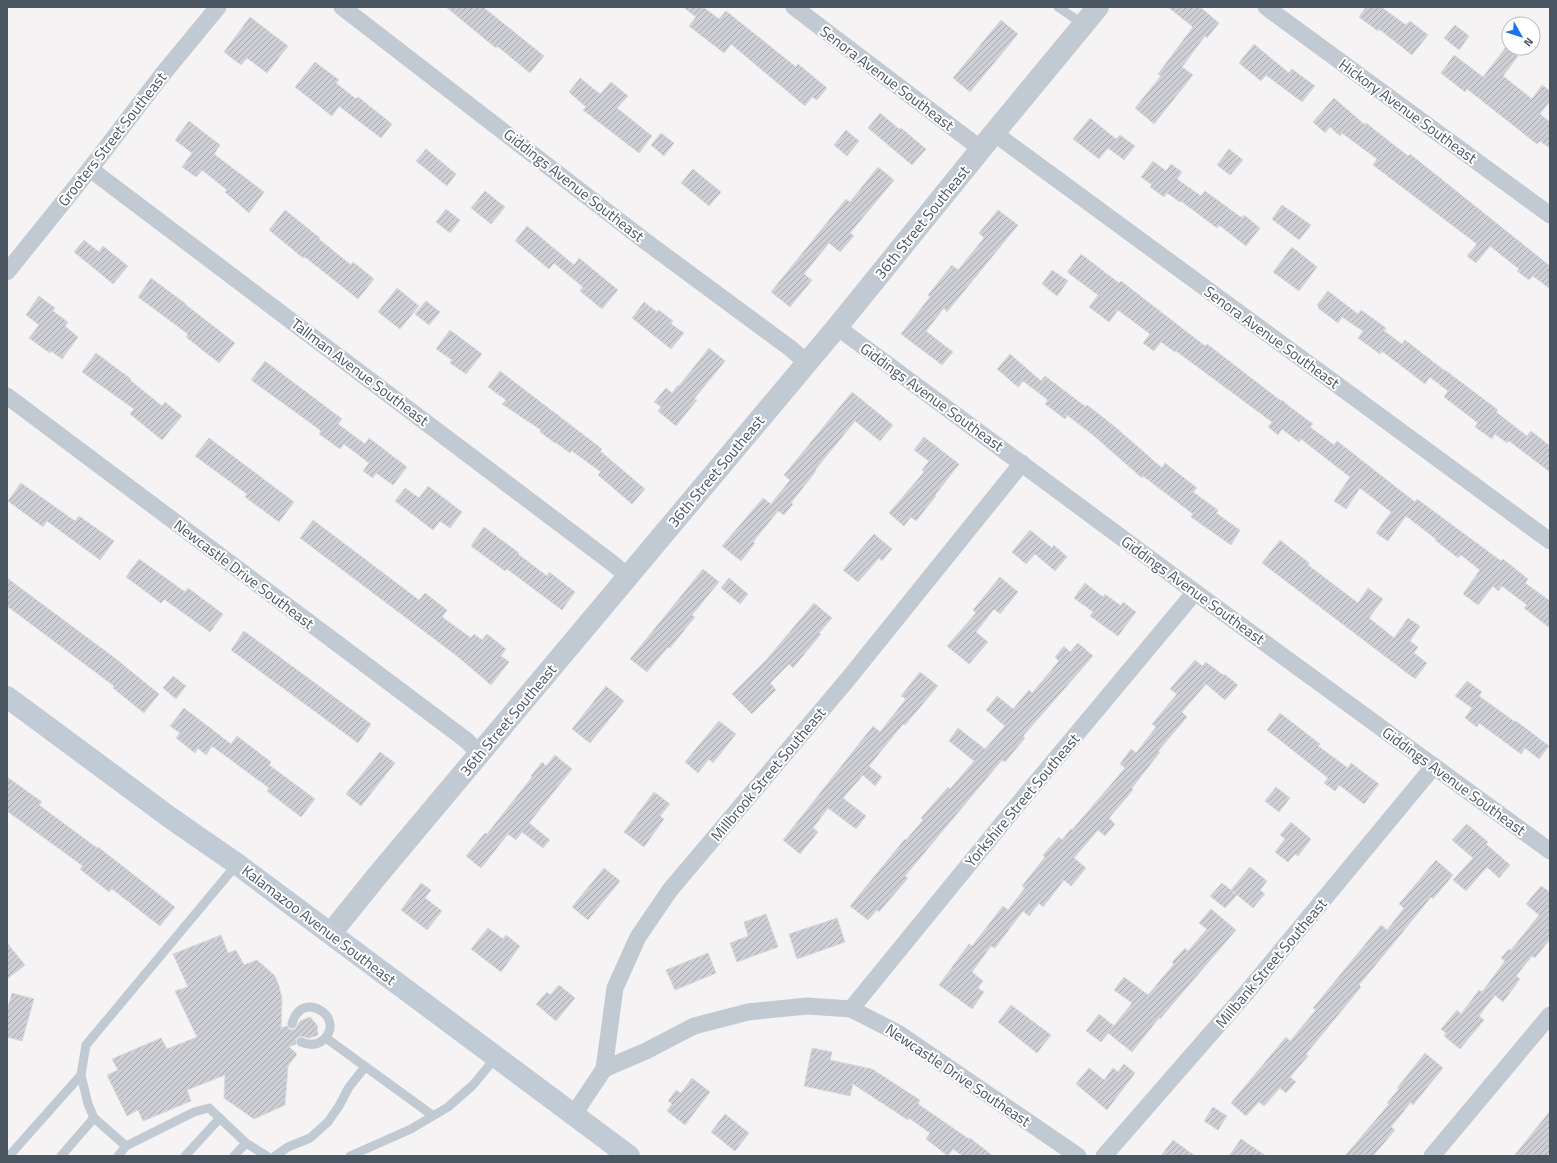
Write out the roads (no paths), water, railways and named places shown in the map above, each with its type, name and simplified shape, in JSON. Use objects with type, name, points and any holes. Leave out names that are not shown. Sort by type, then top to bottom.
[{"type":"main road","name":"Kalamazoo Avenue Southeast","points":[[7,697],[172,819],[237,864],[331,933],[629,1156]]},
{"type":"street","name":"Grooters Street Southeast","points":[[7,272],[90,169],[162,75],[218,7]]},
{"type":"street","name":"Giddings Avenue Southeast","points":[[342,7],[645,241],[790,348],[806,362]]},
{"type":"street","name":"Senora Avenue Southeast","points":[[794,7],[987,141],[1550,541]]},
{"type":"street","name":"36th Street Southeast","points":[[331,933],[806,362],[837,327],[987,141],[1098,7]]},
{"type":"street","name":"Hickory Avenue Southeast","points":[[1266,7],[1550,215]]},
{"type":"street","name":"Tallman Avenue Southeast","points":[[90,169],[472,456],[612,563],[628,577]]},
{"type":"street","name":"Giddings Avenue Southeast","points":[[837,327],[1195,592],[1550,851]]},
{"type":"street","name":"Newcastle Drive Southeast","points":[[7,396],[466,740],[480,754]]},
{"type":"street","name":"Millbrook Street Southeast","points":[[574,1114],[604,1069],[615,988],[638,937],[670,890],[848,679],[1022,463]]},
{"type":"street","name":"Yorkshire Street Southeast","points":[[851,1009],[1009,815],[1195,592]]},
{"type":"street","name":"Millbank Street Southeast","points":[[1104,1156],[1247,992],[1434,766]]},
{"type":"street","name":"Newcastle Drive Southeast","points":[[604,1069],[646,1051],[694,1026],[748,1012],[807,1006],[851,1009],[898,1033],[1078,1156]]},
{"type":"street","points":[[1432,1156],[1550,1015]]},
{"type":"lane","points":[[1058,7],[1083,24]]},
{"type":"lane","points":[[126,1146],[94,1118],[88,1104],[81,1075],[86,1045],[237,864]]},
{"type":"lane","points":[[292,1024],[297,1013],[307,1007],[320,1009],[325,1013],[330,1026],[326,1038],[313,1045],[301,1042]]},
{"type":"lane","points":[[326,1038],[432,1115]]},
{"type":"lane","points":[[350,1156],[411,1129],[432,1115],[448,1107],[463,1094],[497,1056]]},
{"type":"lane","points":[[275,1156],[288,1147],[310,1138],[328,1122],[349,1087],[365,1067]]},
{"type":"lane","points":[[9,1156],[81,1075]]},
{"type":"lane","points":[[118,1156],[126,1146],[194,1112],[209,1108],[246,1143],[267,1156]]},
{"type":"lane","points":[[61,1156],[94,1118]]},
{"type":"lane","points":[[185,1156],[220,1118]]},
{"type":"lane","points":[[234,1156],[246,1143]]}]
